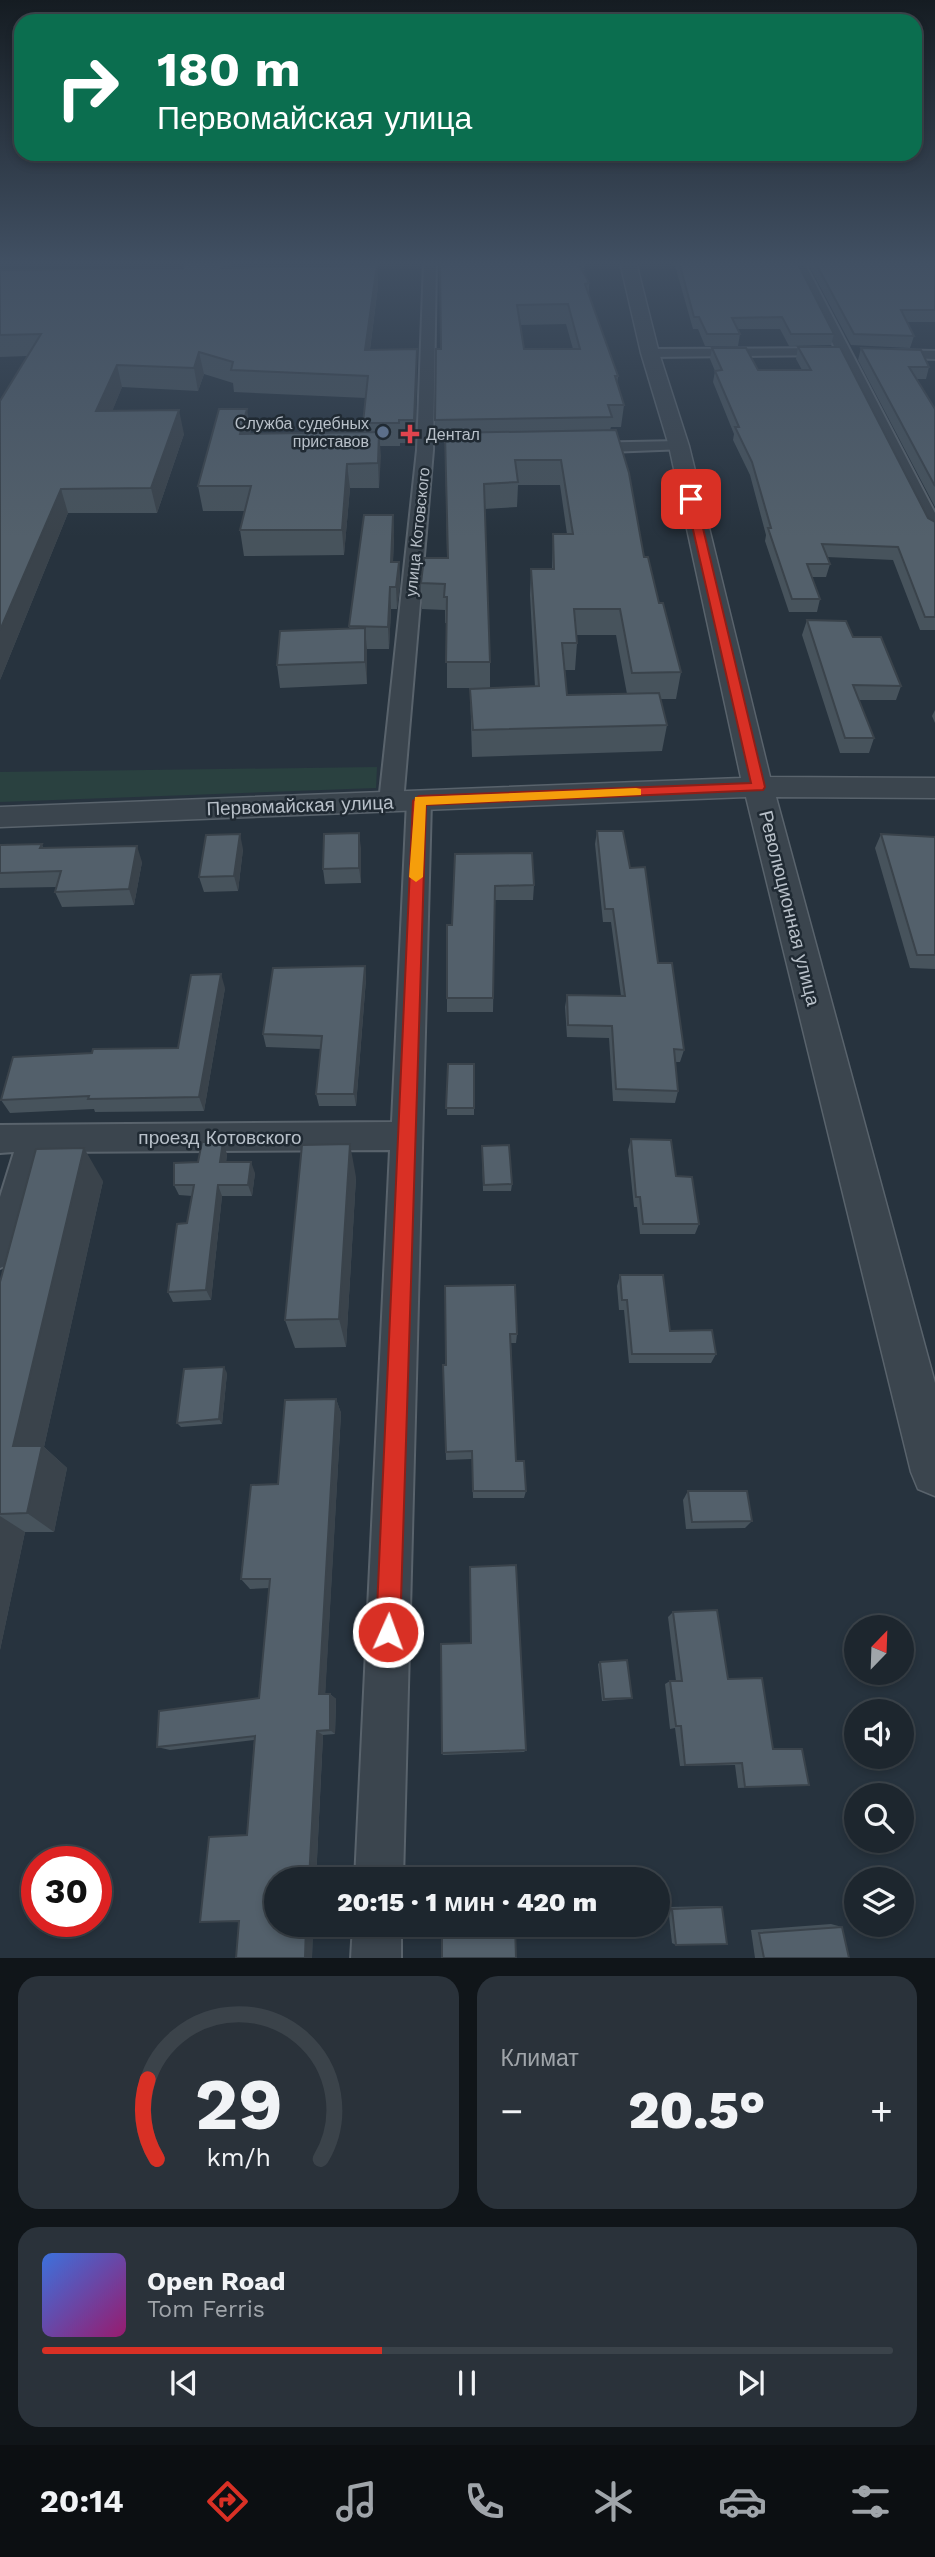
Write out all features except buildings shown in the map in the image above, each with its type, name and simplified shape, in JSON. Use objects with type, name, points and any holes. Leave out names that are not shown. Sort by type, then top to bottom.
[{"type":"street","name":"улица Котовского","points":[[379,1867],[405,1136],[405,801],[432,450],[431,353]]},
{"type":"street","name":"Революционная улица","points":[[650,353],[679,446],[758,787],[935,1472]]},
{"type":"street","points":[[858,353],[935,530]]},
{"type":"street","points":[[872,353],[935,355]]},
{"type":"street","points":[[572,448],[679,446]]},
{"type":"street","name":"Первомайская улица","points":[[0,817],[758,787],[935,788]]},
{"type":"street","name":"проезд Котовского","points":[[0,1139],[405,1136]]},
{"type":"street","points":[[0,1252],[34,1138]]},
{"type":"street","points":[[376,1958],[377,1937]]},
{"type":"green space","points":[[377,767],[376,788],[0,802],[0,772]]},
{"type":"slow traffic","points":[[416,877],[419,801],[636,792]]},
{"type":"place","name":"Служба судебных приставов","points":[[383,432]]},
{"type":"place","name":"Дентал","points":[[410,434]]},
{"type":"route","points":[[388,1632],[419,801],[758,787],[691,499]]}]
